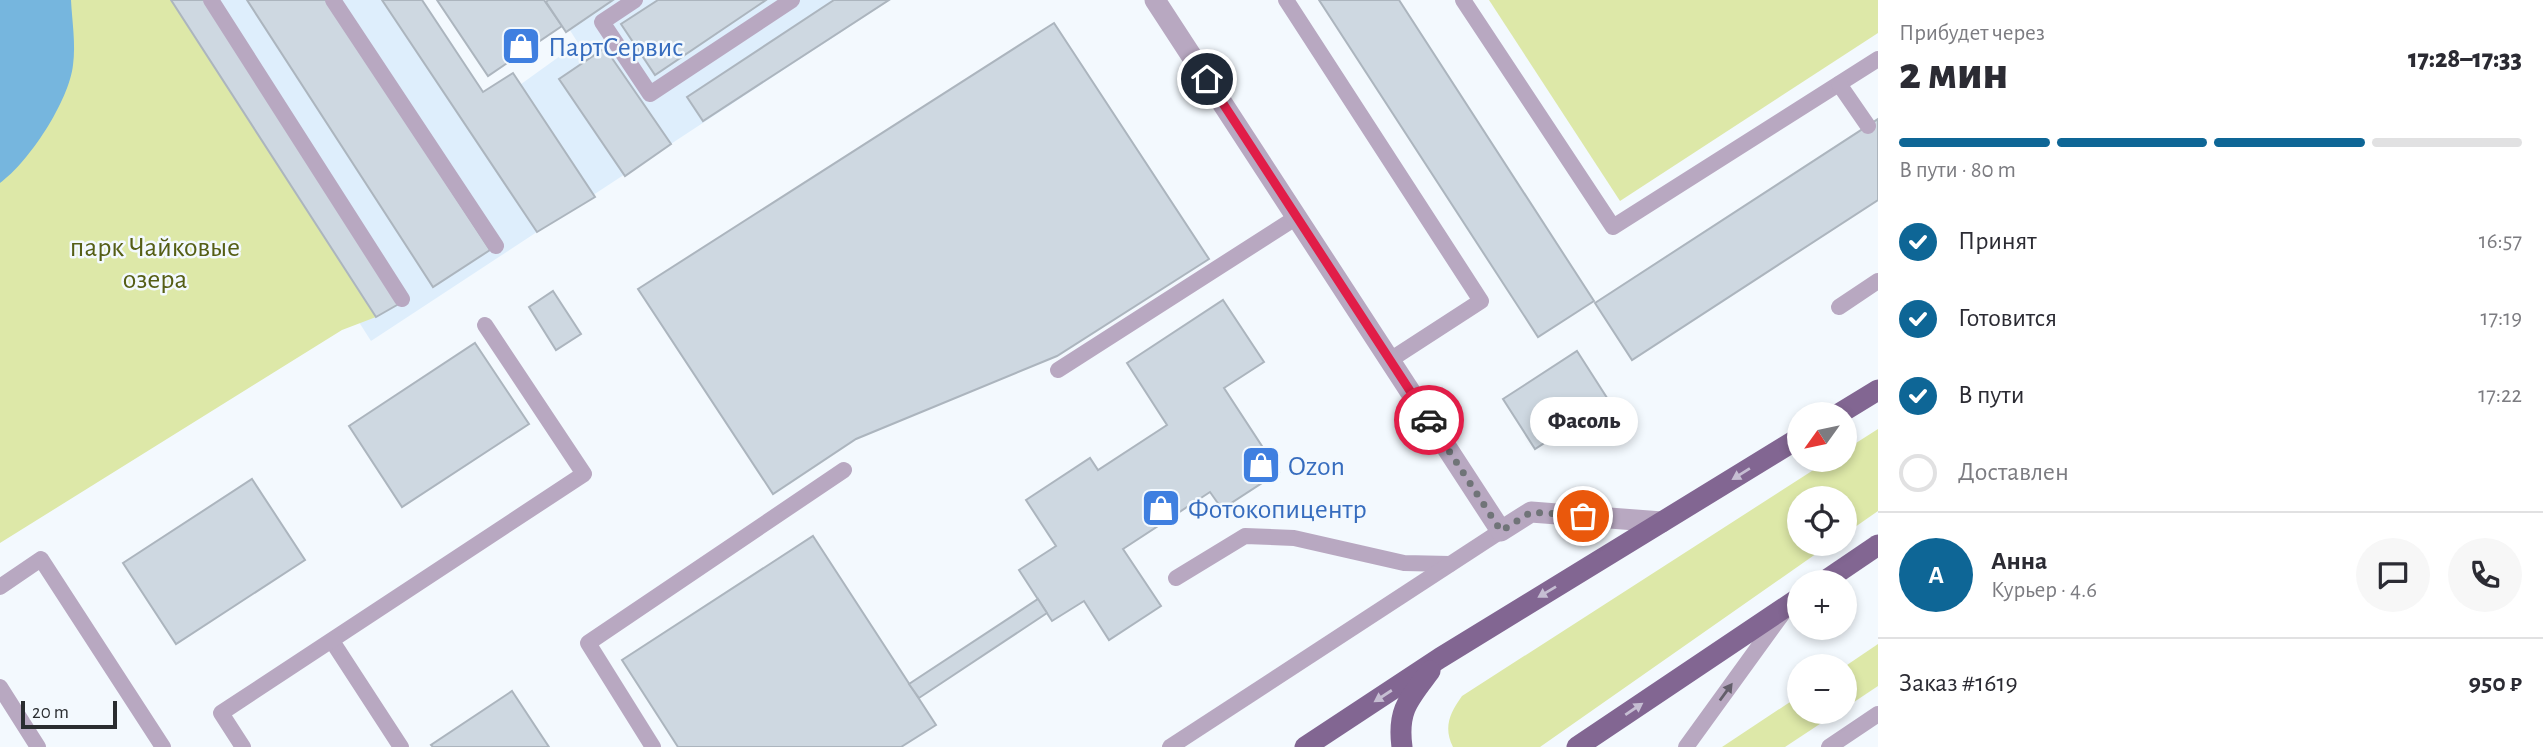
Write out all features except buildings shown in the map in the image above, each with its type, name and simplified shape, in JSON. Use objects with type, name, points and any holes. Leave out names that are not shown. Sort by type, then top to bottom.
[{"type":"main road","points":[[1857,403],[1878,390]]},
{"type":"main road","points":[[1305,747],[1440,658],[1787,445]]},
{"type":"main road","points":[[1841,570],[1878,545]]},
{"type":"main road","points":[[1577,747],[1787,607]]},
{"type":"main road","points":[[1402,747],[1400,724],[1406,703],[1440,658]]},
{"type":"street","points":[[1155,0],[1501,531],[1531,512],[1662,522]]},
{"type":"lane","points":[[211,0],[402,299]]},
{"type":"lane","points":[[333,0],[496,246]]},
{"type":"lane","points":[[635,0],[602,22],[650,94],[792,0]]},
{"type":"lane","points":[[1286,0],[1480,301],[1390,360]]},
{"type":"lane","points":[[1463,0],[1613,228],[1878,59]]},
{"type":"lane","points":[[1839,84],[1868,125]]},
{"type":"lane","points":[[1058,370],[1297,216]]},
{"type":"lane","points":[[1839,307],[1878,281]]},
{"type":"lane","points":[[243,747],[221,713],[584,474],[485,325]]},
{"type":"lane","points":[[653,747],[587,643],[844,470]]},
{"type":"lane","points":[[1170,747],[1501,531]]},
{"type":"lane","points":[[1176,578],[1245,536],[1294,538],[1404,563],[1450,564]]},
{"type":"lane","points":[[0,587],[41,559],[163,747]]},
{"type":"lane","points":[[1686,747],[1787,611]]},
{"type":"lane","points":[[332,641],[401,747]]},
{"type":"lane","points":[[0,687],[38,747]]},
{"type":"lane","points":[[1829,747],[1878,714]]},
{"type":"shaded area","points":[[154,0],[417,0],[488,108],[578,43],[551,0],[890,0],[371,341]]},
{"type":"green space","name":"парк Чайковые озера","points":[[0,0],[171,0],[376,317],[342,330],[0,543]]},
{"type":"green space","points":[[1489,0],[1878,0],[1878,33],[1620,201]]},
{"type":"green space","points":[[1878,429],[1878,511],[1857,526],[1857,486],[1789,486],[1810,472],[1857,472],[1857,442]]},
{"type":"green space","points":[[1787,487],[1787,556],[1813,556],[1793,570],[1787,570],[1787,574],[1540,747],[1453,747],[1448,733],[1449,720],[1462,696]]},
{"type":"green space","points":[[1878,644],[1878,686],[1857,700],[1857,658]]},
{"type":"green space","points":[[1787,704],[1787,724],[1820,724],[1785,747],[1722,747]]},
{"type":"water","points":[[0,0],[71,0],[74,49],[70,80],[56,113],[23,161],[0,183]]},
{"type":"way so far","points":[[1429,420],[1501,531],[1531,512],[1583,516]]},
{"type":"place","name":"ПартСервис","points":[[521,46]]},
{"type":"place","name":"Ozon","points":[[1261,465]]},
{"type":"place","name":"Фотокопицентр","points":[[1161,508]]},
{"type":"place","name":"Фасоль","points":[[1583,516]]},
{"type":"route","points":[[1207,79],[1429,420]]}]
